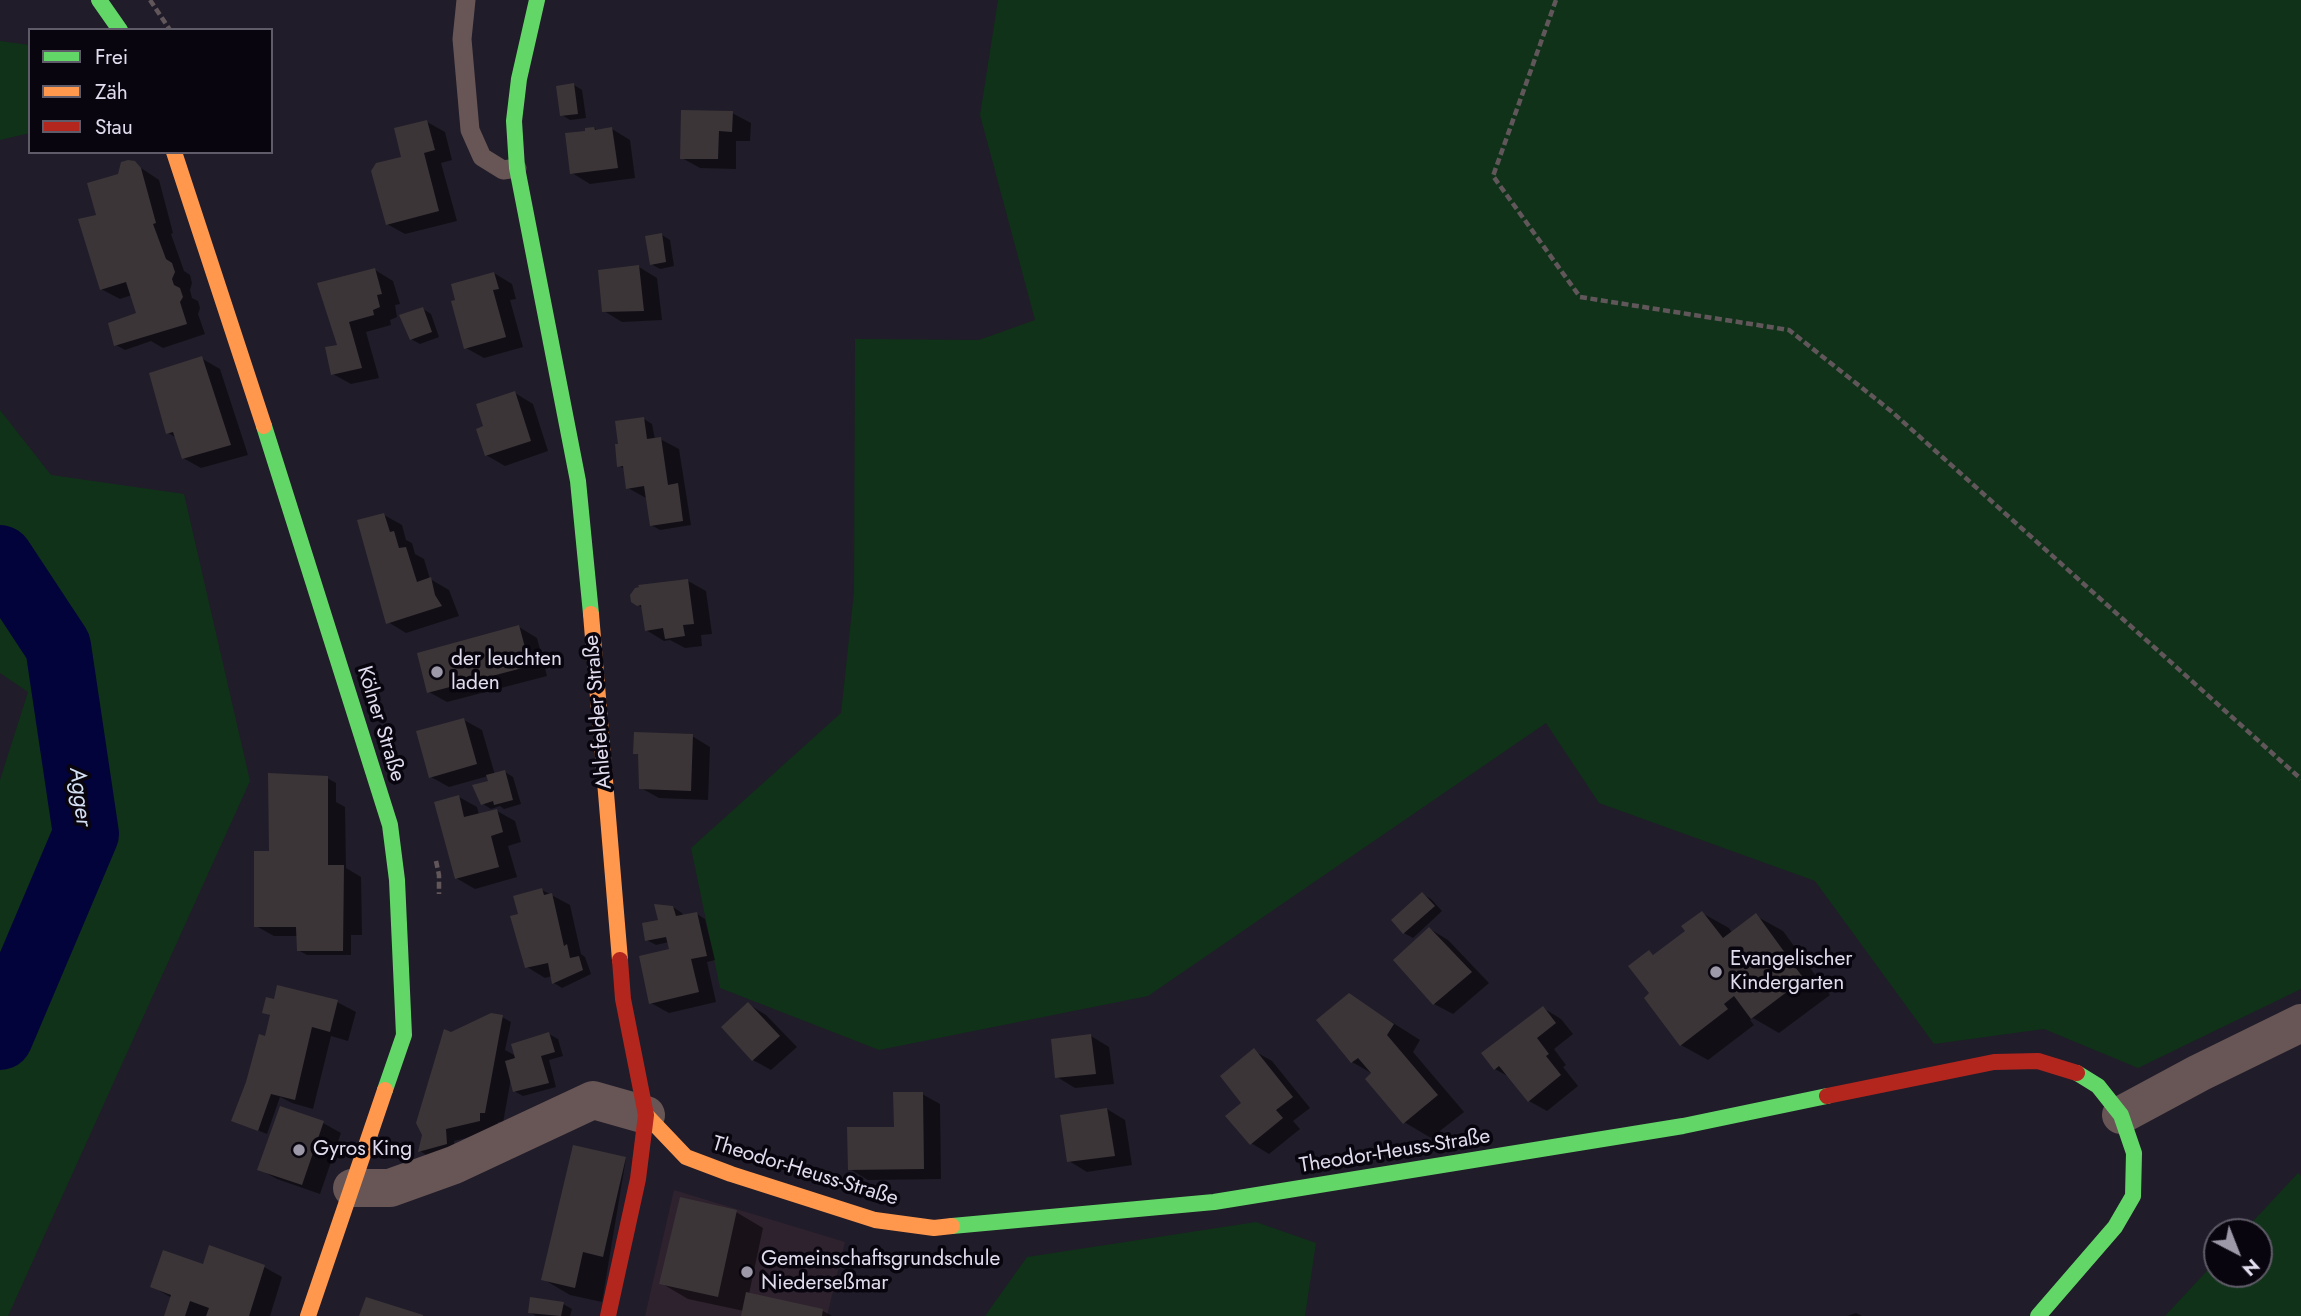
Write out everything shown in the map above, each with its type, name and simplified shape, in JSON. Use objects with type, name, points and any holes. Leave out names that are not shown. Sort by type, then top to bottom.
[{"type":"street","points":[[99,0],[119,28]]},
{"type":"street","name":"Ahlefelder Straße","points":[[537,0],[519,79],[514,121],[517,168],[578,481],[605,765],[623,999],[646,1115]]},
{"type":"street","name":"Kölner Straße","points":[[175,154],[281,477],[390,825],[397,880],[404,1035],[308,1316]]},
{"type":"street","points":[[2121,1115],[2301,1023]]},
{"type":"street","name":"Theodor-Heuss-Straße","points":[[646,1115],[686,1157],[875,1220],[934,1228],[1214,1202],[1683,1126],[1994,1062],[2038,1061],[2079,1074],[2098,1086],[2121,1115],[2134,1153],[2135,1177],[2133,1196],[2116,1227],[2038,1316]]},
{"type":"street","points":[[352,1188],[390,1188],[403,1184],[454,1165],[593,1100],[646,1115],[638,1179],[608,1316]]},
{"type":"lane","points":[[466,0],[462,39],[470,130],[482,157],[503,170],[517,168]]},
{"type":"path","points":[[150,0],[169,28]]},
{"type":"path","points":[[1556,0],[1493,176],[1580,297],[1789,330],[1891,411],[2301,779]]},
{"type":"shaded area","name":"Gemeinschaftsgrundschule Niederseßmar","points":[[674,1190],[845,1242],[827,1316],[645,1316]]},
{"type":"green space","points":[[998,0],[2301,0],[2301,989],[2138,1068],[2044,1029],[1934,1044],[1815,881],[1599,803],[1546,723],[1148,996],[879,1050],[720,988],[691,848],[841,713],[854,592],[855,339],[979,340],[1035,320],[980,115]]},
{"type":"green space","points":[[0,41],[28,45],[28,133],[0,140]]},
{"type":"green space","points":[[0,410],[51,475],[184,494],[250,781],[8,1316],[0,1316],[0,780],[28,692],[0,673]]},
{"type":"green space","points":[[2298,1173],[2301,1176],[2301,1316],[2165,1316],[2203,1275],[2203,1288],[2273,1288],[2273,1218],[2256,1218]]},
{"type":"green space","points":[[1256,1222],[1316,1243],[1305,1316],[985,1316],[1027,1257]]},
{"type":"building","points":[[574,83],[578,114],[560,116],[556,86]]},
{"type":"building","points":[[681,110],[733,111],[732,132],[719,131],[718,159],[680,159]]},
{"type":"building","points":[[427,120],[435,150],[424,153],[439,211],[386,225],[371,171],[376,163],[401,157],[394,128]]},
{"type":"building","points":[[594,127],[595,130],[612,127],[618,168],[570,174],[565,133]]},
{"type":"building","points":[[135,161],[141,168],[156,223],[153,224],[166,259],[172,263],[175,272],[172,279],[174,285],[180,288],[183,297],[180,302],[187,324],[114,346],[108,323],[136,313],[126,282],[100,290],[78,219],[96,215],[87,183],[118,174],[121,162]]},
{"type":"building","points":[[662,233],[666,262],[650,265],[645,236]]},
{"type":"building","points":[[639,265],[644,311],[602,312],[598,270]]},
{"type":"building","points":[[375,268],[382,294],[377,295],[380,307],[373,310],[374,315],[349,322],[362,368],[331,375],[325,347],[337,345],[317,283]]},
{"type":"building","points":[[494,272],[499,289],[493,290],[506,337],[464,349],[451,301],[455,300],[451,284]]},
{"type":"building","points":[[423,307],[432,332],[410,340],[399,315]]},
{"type":"building","points":[[202,356],[231,445],[182,459],[173,432],[166,434],[149,373]]},
{"type":"building","points":[[515,391],[531,441],[485,456],[476,429],[483,426],[476,404]]},
{"type":"building","points":[[644,417],[647,439],[661,437],[668,485],[678,483],[683,521],[650,526],[644,486],[626,489],[623,466],[617,467],[615,421]]},
{"type":"building","points":[[384,513],[390,532],[394,531],[399,548],[406,547],[417,582],[431,577],[435,595],[442,606],[386,624],[357,520]]},
{"type":"building","points":[[688,579],[694,624],[683,625],[685,636],[665,639],[663,628],[645,631],[641,605],[637,606],[631,602],[630,595],[635,588],[639,587],[638,585]]},
{"type":"building","points":[[519,625],[530,666],[427,693],[417,653]]},
{"type":"building","points":[[464,718],[477,764],[429,778],[416,731]]},
{"type":"building","points":[[634,732],[693,734],[691,791],[639,789],[638,754],[633,754]]},
{"type":"building","points":[[505,770],[513,800],[481,805],[472,785],[488,781],[486,775]]},
{"type":"building","points":[[268,773],[328,776],[328,865],[344,865],[343,951],[297,951],[296,927],[254,927],[254,851],[269,851]]},
{"type":"building","points":[[459,795],[464,817],[497,809],[503,832],[491,836],[499,867],[455,879],[434,802]]},
{"type":"building","points":[[542,888],[544,895],[552,893],[564,946],[567,944],[570,958],[579,956],[583,970],[552,984],[548,963],[525,968],[510,916],[518,914],[513,896]]},
{"type":"building","points":[[1422,892],[1435,906],[1403,934],[1391,920]]},
{"type":"building","points":[[654,904],[673,906],[676,916],[697,912],[707,956],[691,959],[699,992],[649,1004],[639,956],[669,949],[666,937],[645,941],[642,923],[658,920]]},
{"type":"building","name":"Evangelischer Kindergarten","points":[[1702,911],[1723,938],[1756,913],[1804,979],[1751,1019],[1734,996],[1724,1004],[1728,1009],[1680,1046],[1644,998],[1649,993],[1628,966],[1649,950],[1653,955],[1685,931],[1681,926]]},
{"type":"building","points":[[1429,927],[1472,972],[1433,1005],[1393,960]]},
{"type":"building","points":[[277,985],[338,1000],[330,1032],[312,1027],[295,1100],[271,1094],[258,1131],[231,1121],[246,1082],[259,1034],[265,1036],[270,1015],[262,1013],[266,997],[274,999]]},
{"type":"building","points":[[1349,993],[1394,1024],[1387,1035],[1438,1095],[1403,1124],[1365,1079],[1371,1073],[1358,1058],[1351,1063],[1316,1020]]},
{"type":"building","points":[[748,1002],[780,1036],[752,1061],[721,1027]]},
{"type":"building","points":[[1543,1006],[1556,1023],[1537,1038],[1549,1054],[1546,1056],[1561,1075],[1528,1102],[1499,1066],[1494,1070],[1481,1053]]},
{"type":"building","points":[[491,1013],[503,1015],[485,1113],[480,1113],[480,1121],[446,1129],[447,1144],[418,1152],[422,1135],[416,1123],[444,1029],[451,1032]]},
{"type":"building","points":[[549,1032],[555,1052],[541,1056],[549,1083],[513,1092],[505,1061],[515,1058],[511,1044]]},
{"type":"building","points":[[1091,1034],[1096,1074],[1055,1078],[1051,1039]]},
{"type":"building","points":[[1254,1048],[1293,1097],[1276,1110],[1283,1118],[1250,1145],[1225,1116],[1241,1103],[1220,1076]]},
{"type":"building","points":[[893,1092],[923,1092],[924,1169],[848,1170],[847,1127],[894,1127]]},
{"type":"building","points":[[280,1106],[324,1121],[302,1185],[257,1170]]},
{"type":"building","points":[[1107,1108],[1115,1156],[1067,1162],[1060,1115]]},
{"type":"building","points":[[573,1145],[626,1157],[603,1257],[583,1252],[575,1288],[541,1280]]},
{"type":"building","points":[[680,1197],[737,1210],[718,1297],[659,1284]]},
{"type":"building","points":[[209,1245],[265,1265],[249,1316],[206,1316],[209,1308],[190,1301],[185,1316],[164,1316],[171,1295],[150,1287],[163,1250],[203,1264]]},
{"type":"building","points":[[746,1292],[823,1309],[822,1316],[741,1316]]},
{"type":"building","points":[[366,1297],[423,1315],[423,1316],[359,1316]]},
{"type":"building","points":[[530,1297],[564,1302],[561,1316],[528,1313]]},
{"type":"waterway","name":"Agger","points":[[0,558],[58,646],[86,834],[0,1037]]},
{"type":"traffic: fast","points":[[99,0],[119,28]]},
{"type":"traffic: fast","points":[[537,0],[519,79],[514,121],[517,168],[578,481],[591,614]]},
{"type":"traffic: fast","points":[[264,426],[390,825],[397,880],[404,1035],[385,1090]]},
{"type":"traffic: fast","points":[[2038,1316],[2115,1227],[2133,1196],[2134,1153],[2121,1115],[2098,1086],[2077,1073]]},
{"type":"traffic: fast","points":[[952,1226],[1214,1202],[1683,1126],[1827,1096]]},
{"type":"traffic: slow","points":[[175,154],[264,426]]},
{"type":"traffic: slow","points":[[591,614],[620,960]]},
{"type":"traffic: slow","points":[[308,1316],[385,1090]]},
{"type":"traffic: slow","points":[[646,1115],[686,1157],[731,1174],[875,1220],[934,1228],[952,1226]]},
{"type":"traffic: jam","points":[[608,1316],[638,1179],[646,1115],[623,999],[620,960]]},
{"type":"traffic: jam","points":[[1827,1096],[1994,1062],[2038,1061],[2077,1073]]},
{"type":"place","name":"der leuchten laden","points":[[437,672]]},
{"type":"place","name":"Evangelischer Kindergarten","points":[[1716,972]]},
{"type":"place","name":"Gyros King","points":[[299,1150]]},
{"type":"place","name":"Gemeinschaftsgrundschule Niederseßmar","points":[[747,1272]]}]
